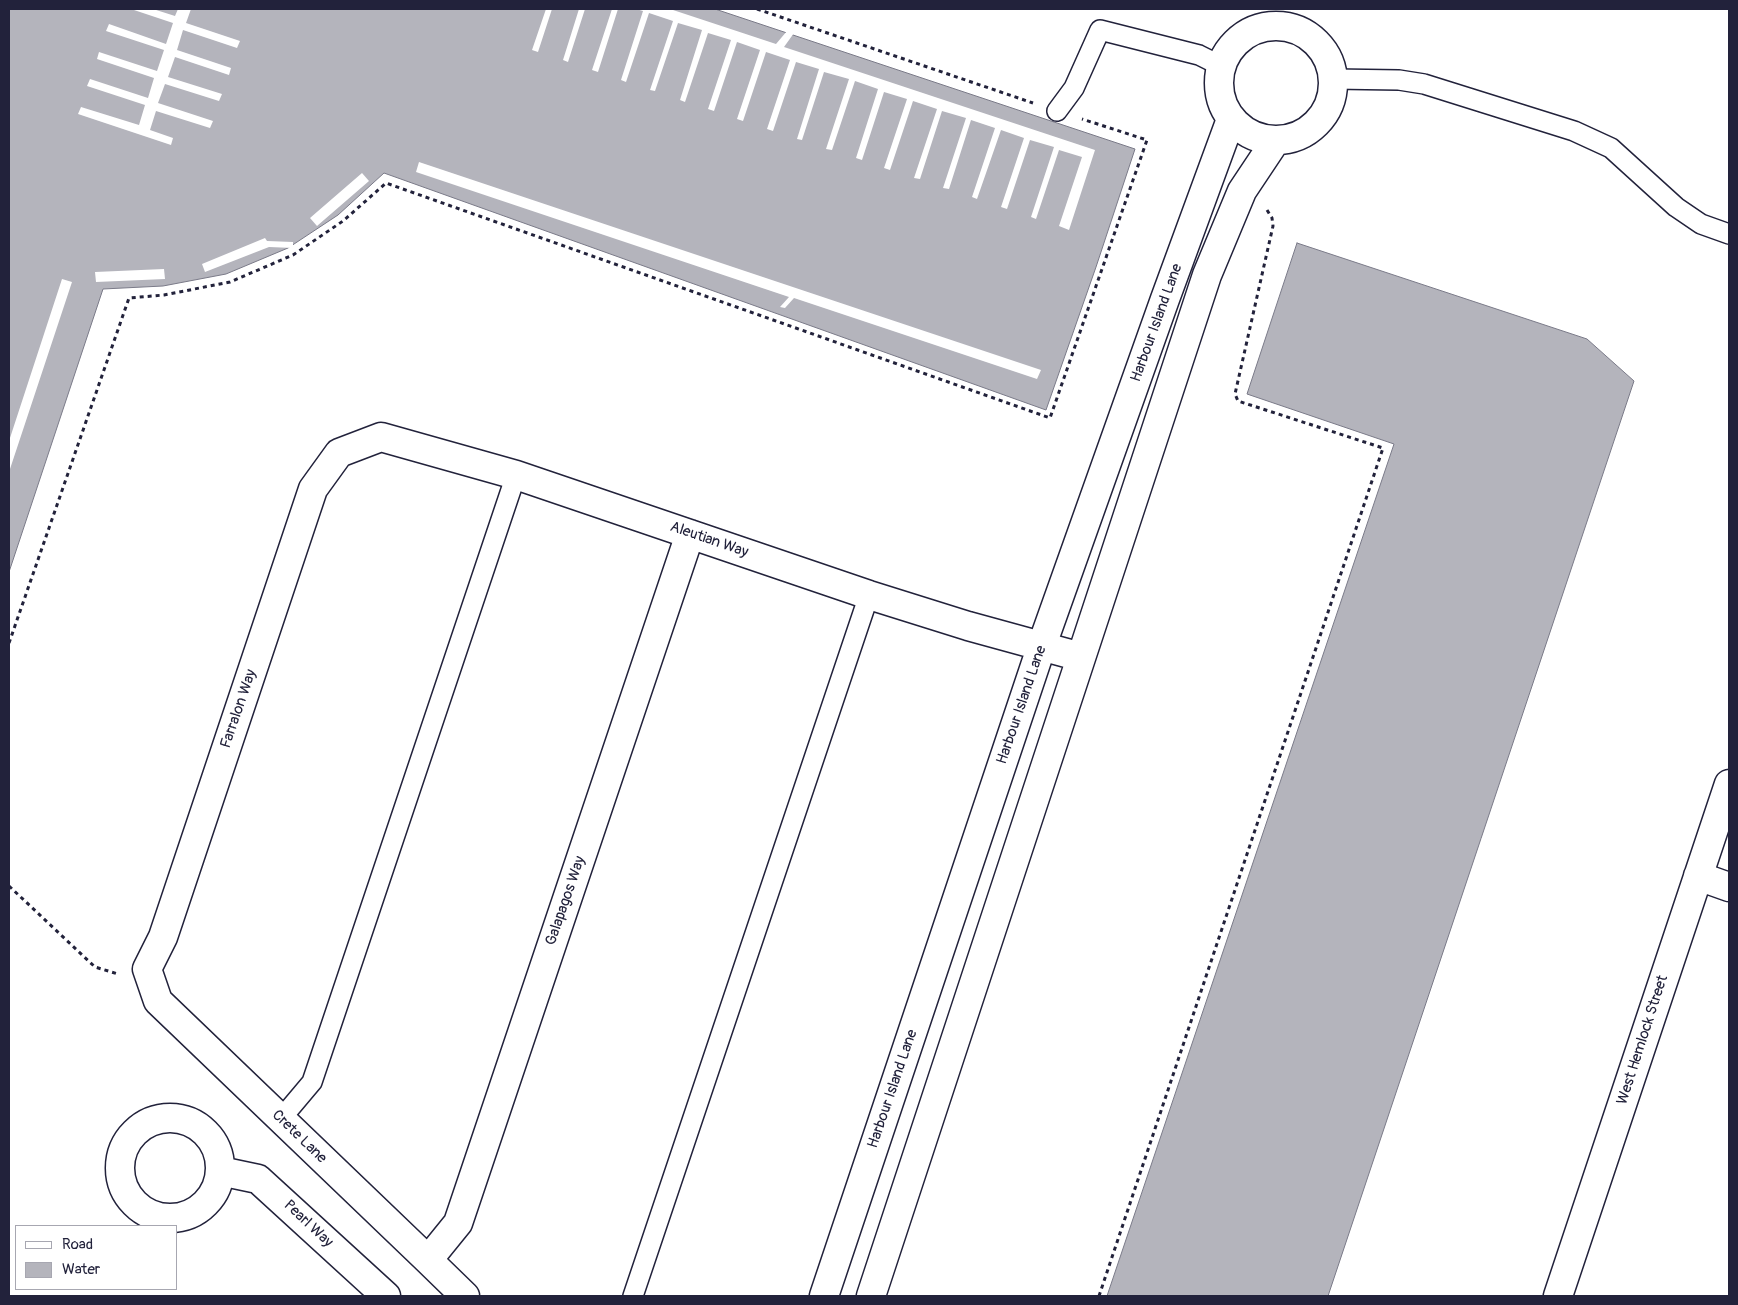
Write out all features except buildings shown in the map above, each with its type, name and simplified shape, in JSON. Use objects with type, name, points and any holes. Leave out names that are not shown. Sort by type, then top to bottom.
[{"type":"street","points":[[1295,19],[1323,48],[1330,63],[1334,79],[1332,97],[1324,114],[1311,128],[1294,137],[1276,140],[1259,138],[1244,130],[1231,119],[1222,102],[1219,84],[1222,66],[1228,52],[1250,20],[1264,26],[1281,25],[1295,19]]},
{"type":"street","name":"Harbour Island Lane","points":[[824,1296],[1042,645],[1231,119]]},
{"type":"street","name":"Harbour Island Lane","points":[[871,1296],[1207,275],[1242,191],[1276,140]]},
{"type":"street","name":"Aleutian Way","points":[[339,453],[381,437],[516,475],[869,595],[968,626],[1080,657]]},
{"type":"street","name":"Farralon Way","points":[[147,969],[163,937],[313,489],[339,453]]},
{"type":"street","name":"Galapagos Way","points":[[428,1260],[458,1223],[690,534]]},
{"type":"street","name":"West Hemlock Street","points":[[1558,1296],[1729,784]]},
{"type":"street","points":[[1698,876],[1729,887]]},
{"type":"street","name":"Crete Lane","points":[[147,969],[158,1001],[465,1296]]},
{"type":"street","name":"Pearl Way","points":[[220,1171],[258,1179],[386,1296]]},
{"type":"lane","points":[[1057,111],[1074,88],[1100,30],[1199,54],[1222,66]]},
{"type":"lane","points":[[1334,79],[1399,80],[1424,84],[1574,131],[1611,148],[1676,207],[1701,224],[1729,234]]},
{"type":"lane","points":[[280,1120],[312,1082],[516,475]]},
{"type":"lane","points":[[633,1296],[869,595]]},
{"type":"path","points":[[9,642],[129,298],[164,295],[230,282],[293,255],[343,222],[386,183],[1050,418],[1147,140],[757,9]]},
{"type":"path","points":[[1100,1296],[1383,448],[1238,401],[1235,394],[1273,226],[1272,218],[1264,205],[1242,191]]},
{"type":"path","points":[[9,886],[95,967],[121,975],[147,969]]},
{"type":"water","points":[[9,9],[715,9],[1135,149],[1046,410],[384,173],[338,215],[288,248],[226,274],[163,286],[103,289],[9,572]]},
{"type":"water","points":[[1297,243],[1587,339],[1634,381],[1328,1296],[1107,1296],[1394,444],[1247,394]]},
{"type":"pier","points":[[131,9],[153,9],[175,16],[178,9],[191,9],[186,23],[240,41],[237,48],[183,30],[177,50],[231,68],[229,75],[175,57],[168,77],[222,94],[219,101],[165,84],[158,103],[213,121],[210,128],[156,111],[150,130],[173,138],[171,145],[78,114],[81,107],[139,125],[145,105],[87,86],[90,79],[148,98],[154,78],[97,59],[99,52],[157,71],[164,50],[106,31],[109,24],[166,44],[173,23]]},
{"type":"pier","points":[[546,9],[552,9],[538,52],[532,50]]},
{"type":"pier","points":[[579,9],[585,9],[568,62],[563,60]]},
{"type":"pier","points":[[612,9],[618,9],[598,72],[592,70]]},
{"type":"pier","points":[[636,9],[670,9],[776,44],[787,31],[794,33],[784,47],[1095,150],[1069,230],[1059,226],[1082,157],[1059,150],[1036,219],[1031,217],[1054,147],[1030,140],[1007,209],[1001,207],[1024,138],[1001,130],[977,199],[972,197],[995,128],[971,120],[949,189],[943,188],[966,118],[942,111],[920,179],[914,178],[937,109],[913,101],[890,170],[884,168],[907,99],[884,92],[862,160],[856,158],[878,89],[855,81],[832,150],[826,149],[849,79],[824,72],[802,140],[797,139],[819,69],[796,62],[773,131],[767,129],[790,60],[766,52],[743,121],[737,119],[760,50],[737,42],[714,111],[708,109],[731,40],[708,33],[685,102],[680,100],[702,30],[678,23],[655,91],[650,90],[673,21],[649,13],[626,82],[621,80],[643,11]]},
{"type":"pier","points":[[419,162],[1041,370],[1037,379],[794,298],[785,308],[780,307],[789,297],[416,172]]},
{"type":"pier","points":[[362,173],[369,181],[317,226],[310,218]]},
{"type":"pier","points":[[265,238],[267,241],[293,242],[293,248],[269,247],[205,272],[202,264]]},
{"type":"pier","points":[[164,269],[165,279],[96,282],[95,272]]},
{"type":"pier","points":[[62,279],[72,282],[9,472],[9,441]]}]
